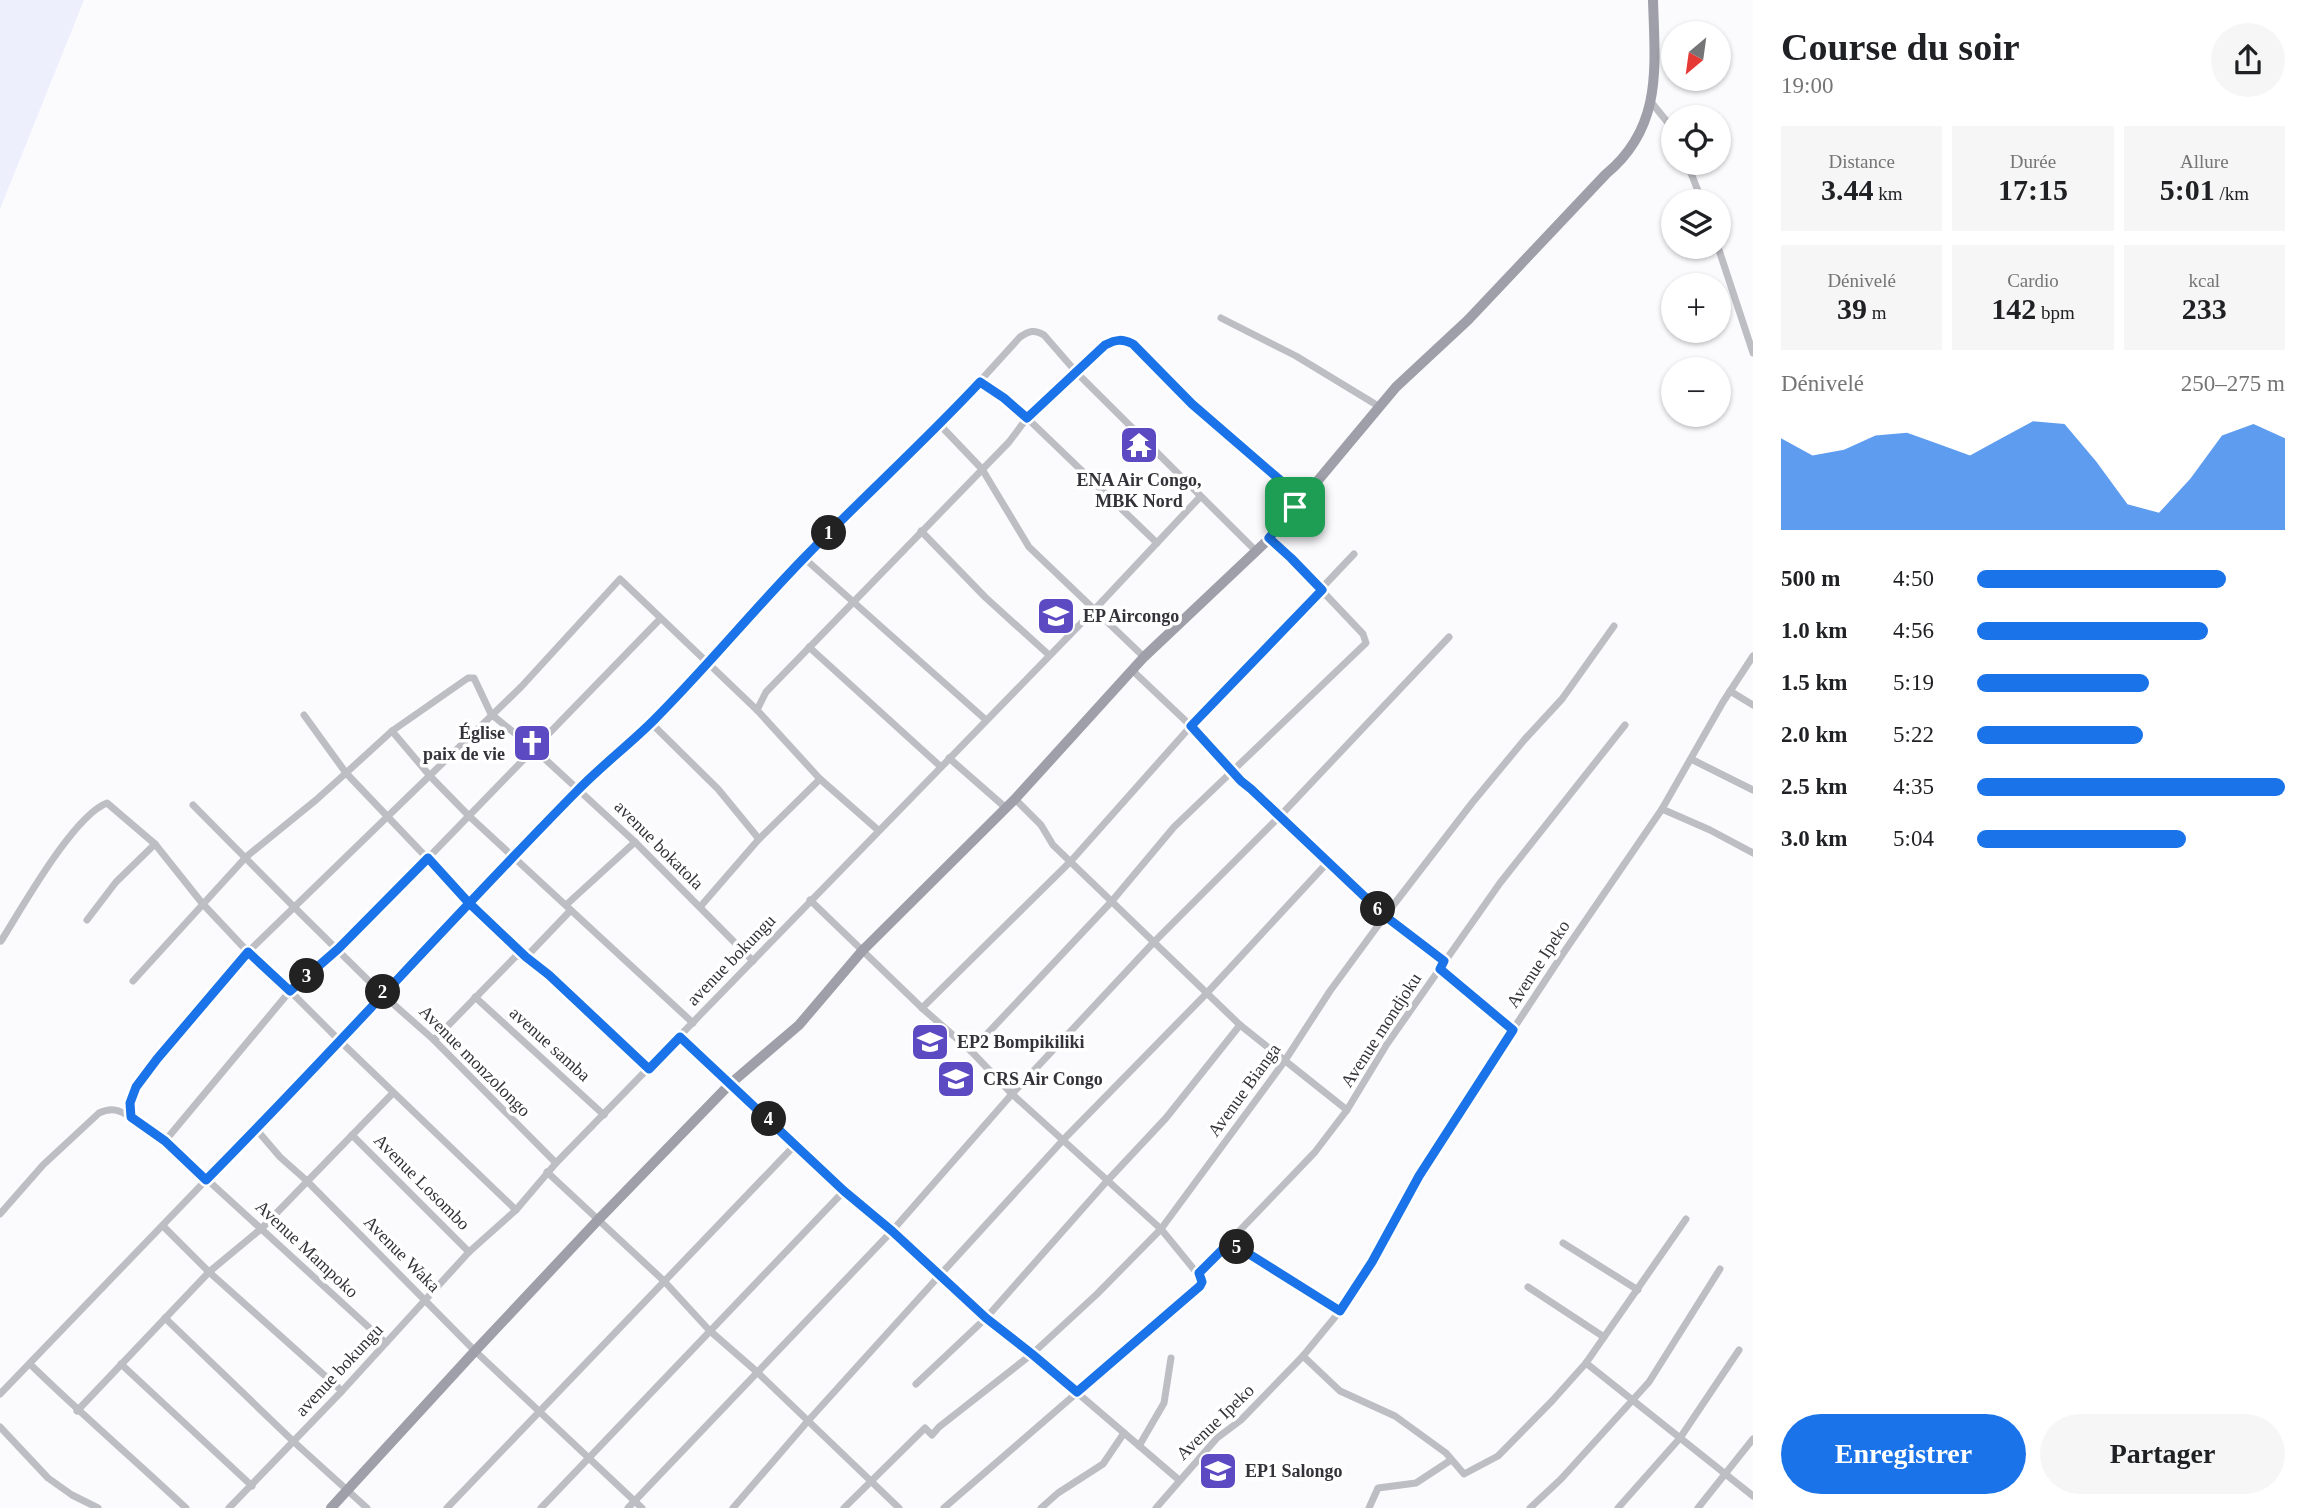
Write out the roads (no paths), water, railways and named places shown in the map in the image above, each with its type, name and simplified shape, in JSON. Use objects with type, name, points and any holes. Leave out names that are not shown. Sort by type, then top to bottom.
[{"type":"street","points":[[331,1508],[598,1220],[730,1084],[799,1025],[862,951],[1015,799],[1144,657],[1269,538],[1396,387],[1468,320],[1606,174],[1625,159],[1639,135],[1651,102],[1654,83],[1653,0]]},
{"type":"street","points":[[1651,102],[1661,113]]},
{"type":"street","points":[[1722,259],[1753,352]]},
{"type":"street","points":[[1221,318],[1296,356],[1380,407]]},
{"type":"street","points":[[0,1394],[31,1365],[69,1322],[340,1041],[468,902],[579,789],[651,723],[709,664],[804,558],[940,425],[1020,337],[1029,331],[1044,335],[1077,373],[1256,551]]},
{"type":"street","points":[[757,710],[766,692],[808,646],[1009,442],[1027,418],[1105,345],[1116,340],[1123,339],[1133,344],[1192,404],[1280,480],[1295,507]]},
{"type":"street","points":[[980,382],[1027,418],[1157,542]]},
{"type":"street","points":[[940,425],[982,469],[1029,547],[1144,657]]},
{"type":"street","name":"avenue bokungu","points":[[229,1508],[342,1391],[469,1252],[516,1210],[547,1172],[1095,609],[1200,497]]},
{"type":"street","points":[[921,531],[985,597],[1049,655]]},
{"type":"street","points":[[971,1051],[1112,901],[1174,827],[1366,643],[1363,634],[1269,538]]},
{"type":"street","points":[[922,1008],[1071,861],[1191,726],[1354,554]]},
{"type":"street","points":[[804,558],[986,720]]},
{"type":"street","points":[[131,1117],[130,1103],[136,1087],[248,952],[521,687],[620,579],[757,710],[820,779],[878,830]]},
{"type":"street","points":[[165,1141],[290,991],[338,949],[660,619]]},
{"type":"street","name":"Avenue Bianga","points":[[844,1508],[925,1428],[932,1434],[1032,1354],[1161,1228],[1284,1062],[1330,991],[1385,916],[1516,750],[1562,699],[1614,626]]},
{"type":"street","points":[[628,1508],[892,1231],[1012,1094],[1154,942],[1280,816],[1449,637]]},
{"type":"street","points":[[808,646],[940,766]]},
{"type":"street","name":"Avenue Ipeko","points":[[1156,1508],[1217,1438],[1241,1420],[1303,1356],[1340,1311],[1372,1262],[1419,1176],[1513,1030],[1662,809],[1753,656]]},
{"type":"street","points":[[1133,671],[1191,726],[1241,781],[1385,916],[1513,1030]]},
{"type":"street","name":"avenue bokatola","points":[[134,981],[246,857],[316,800],[392,731],[471,677],[477,680],[491,714],[579,789],[753,961]]},
{"type":"street","points":[[1730,691],[1753,705]]},
{"type":"street","points":[[304,715],[346,773],[468,902],[649,1069]]},
{"type":"street","points":[[651,723],[718,789],[759,839]]},
{"type":"street","name":"Avenue mondjoku","points":[[1077,1392],[1200,1286],[1202,1282],[1199,1273],[1286,1185],[1347,1110],[1387,1044],[1500,883],[1625,725]]},
{"type":"street","points":[[392,731],[469,816],[693,1023]]},
{"type":"street","points":[[949,758],[1006,808]]},
{"type":"street","points":[[1691,759],[1753,790]]},
{"type":"street","points":[[700,907],[759,839],[820,779]]},
{"type":"street","points":[[1015,799],[1041,825],[1053,845],[1206,994],[1284,1062],[1347,1110]]},
{"type":"street","points":[[1,941],[70,835],[96,807],[107,803],[155,844],[202,903],[248,952],[516,1210]]},
{"type":"street","name":"Avenue monzolongo","points":[[193,805],[556,1163]]},
{"type":"street","points":[[1662,809],[1753,853]]},
{"type":"street","points":[[526,957],[568,908],[635,842]]},
{"type":"street","points":[[87,920],[116,882],[155,844]]},
{"type":"street","points":[[733,1508],[807,1422],[1064,1139],[1206,994],[1328,862]]},
{"type":"street","points":[[810,900],[922,1008],[971,1051],[1012,1094],[1161,1228],[1199,1273]]},
{"type":"street","points":[[434,1041],[516,956],[526,957]]},
{"type":"street","name":"avenue samba","points":[[475,997],[604,1115]]},
{"type":"street","points":[[916,1384],[986,1318],[1166,1118],[1240,1025]]},
{"type":"street","points":[[680,1037],[844,1191],[892,1231],[986,1318],[1179,1480]]},
{"type":"street","points":[[77,1411],[209,1272],[262,1228],[393,1093]]},
{"type":"street","points":[[0,1214],[43,1166],[99,1113],[108,1109],[119,1110],[131,1117]]},
{"type":"street","name":"Avenue Mampoko","points":[[131,1117],[165,1141],[386,1343]]},
{"type":"street","name":"Avenue Waka","points":[[256,1129],[280,1157],[475,1351],[642,1508]]},
{"type":"street","name":"Avenue Losombo","points":[[352,1135],[469,1252]]},
{"type":"street","points":[[447,1508],[796,1144]]},
{"type":"street","points":[[547,1172],[664,1282],[709,1330],[756,1371],[899,1508]]},
{"type":"street","points":[[541,1508],[844,1191]]},
{"type":"street","points":[[1303,1356],[1340,1391],[1395,1416],[1451,1460],[1464,1474],[1498,1455],[1586,1363],[1686,1219]]},
{"type":"street","points":[[163,1226],[209,1272],[342,1391]]},
{"type":"street","points":[[1230,1242],[1340,1311]]},
{"type":"street","points":[[1563,1243],[1638,1290]]},
{"type":"street","points":[[1530,1508],[1561,1479],[1633,1401],[1665,1357],[1720,1269]]},
{"type":"street","points":[[1528,1287],[1604,1337]]},
{"type":"street","points":[[165,1318],[367,1508]]},
{"type":"street","points":[[1618,1508],[1679,1438],[1739,1350]]},
{"type":"street","points":[[1139,1446],[1164,1403],[1171,1358]]},
{"type":"street","points":[[1586,1363],[1753,1496]]},
{"type":"street","points":[[121,1364],[251,1486]]},
{"type":"street","points":[[31,1365],[77,1411],[132,1457],[186,1508]]},
{"type":"street","points":[[944,1508],[1077,1392]]},
{"type":"street","points":[[0,1427],[48,1478],[99,1508]]},
{"type":"street","points":[[1041,1508],[1058,1493],[1103,1464],[1124,1433]]},
{"type":"street","points":[[1698,1508],[1753,1439]]},
{"type":"street","points":[[1369,1508],[1378,1488],[1416,1483],[1451,1460]]},
{"type":"place","name":"ENA Air Congo, MBK Nord","points":[[1139,445]]},
{"type":"place","name":"EP Aircongo","points":[[1056,616]]},
{"type":"place","name":"Église paix de vie","points":[[532,743]]},
{"type":"place","name":"EP2 Bompikiliki","points":[[930,1042]]},
{"type":"place","name":"CRS Air Congo","points":[[956,1079]]},
{"type":"place","name":"EP1 Salongo","points":[[1218,1471]]}]
